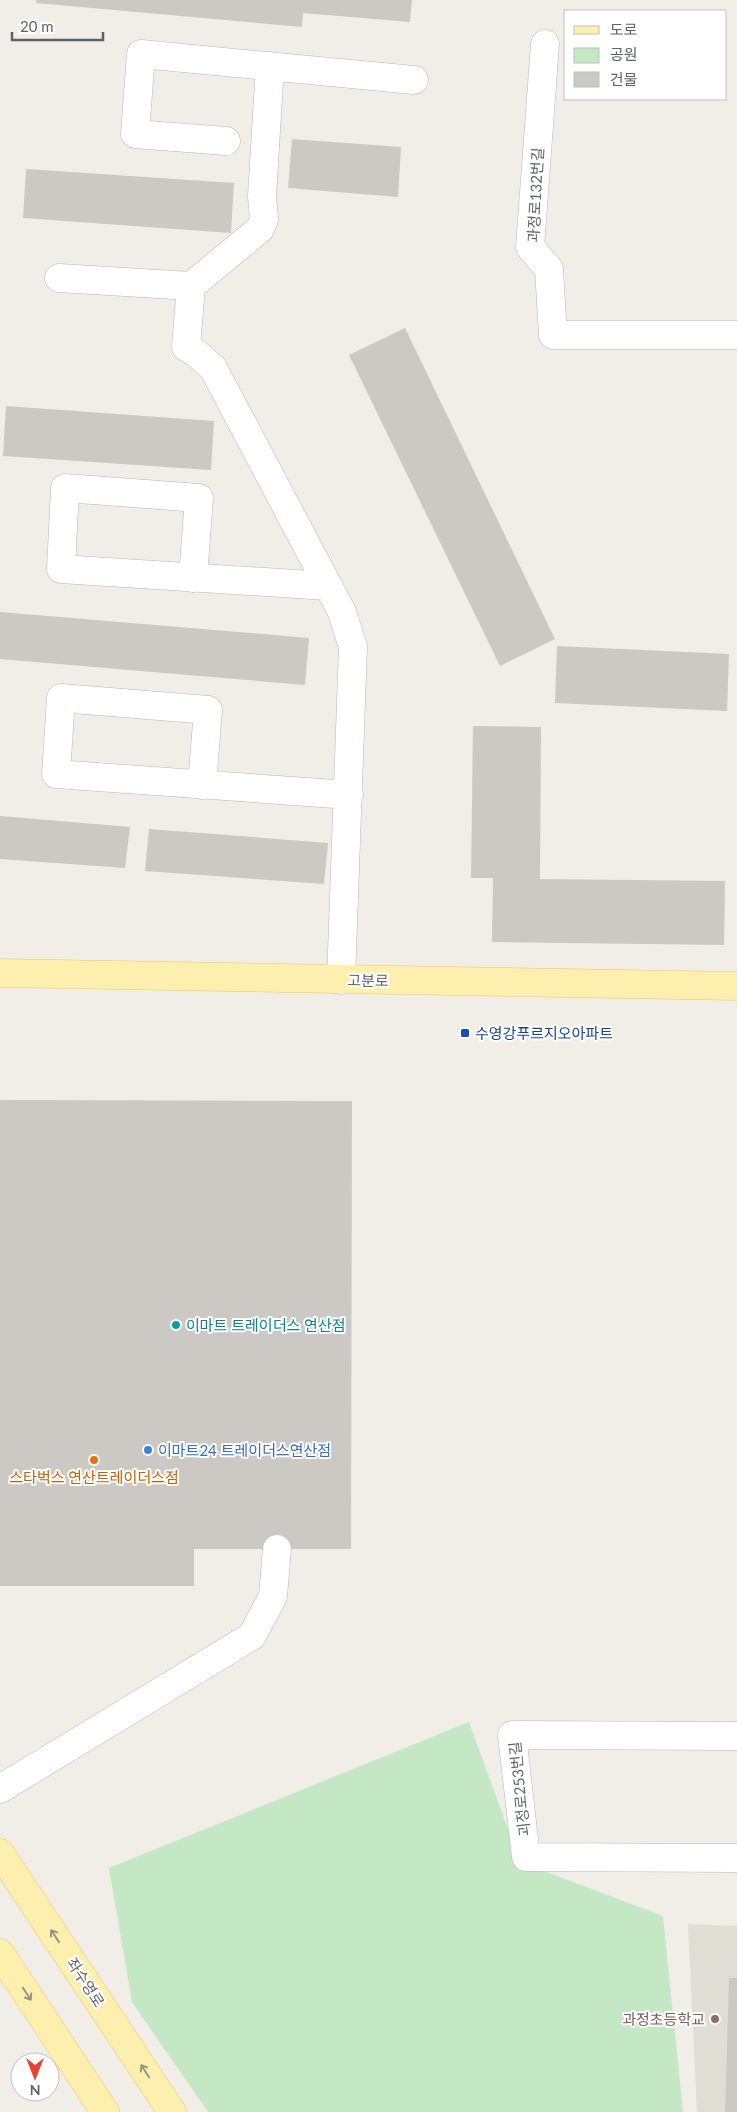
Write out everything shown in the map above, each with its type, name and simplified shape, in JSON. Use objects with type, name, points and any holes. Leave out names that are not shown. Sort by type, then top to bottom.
[{"type":"main road","name":"고분로","points":[[0,974],[737,986]]},
{"type":"main road","name":"좌수영로","points":[[0,1853],[172,2112]]},
{"type":"main road","points":[[0,1953],[105,2112]]},
{"type":"street","name":"과정로132번길","points":[[545,44],[530,247],[549,269],[553,335],[737,335]]},
{"type":"street","points":[[226,141],[135,134],[141,54],[414,80]]},
{"type":"street","points":[[59,278],[191,286],[260,229],[264,219],[262,196],[270,66]]},
{"type":"street","points":[[191,286],[186,348],[196,352],[213,368],[342,612],[353,647],[341,980]]},
{"type":"street","points":[[193,578],[199,498],[65,488],[60,569],[193,578],[328,586]]},
{"type":"street","points":[[202,784],[208,710],[61,698],[56,774],[349,795]]},
{"type":"street","points":[[0,1789],[252,1636],[273,1596],[277,1549]]},
{"type":"street","name":"괴정로253번길","points":[[737,1736],[512,1735],[526,1857],[737,1858]]},
{"type":"shaded area","name":"과정초등학교","points":[[688,1924],[737,1926],[737,2112],[697,2112]]},
{"type":"green space","points":[[469,1722],[520,1862],[663,1916],[683,2112],[208,2112],[132,2002],[109,1868]]},
{"type":"building","points":[[36,0],[412,0],[410,22],[303,13],[302,27],[36,3]]},
{"type":"building","points":[[292,139],[401,147],[398,197],[288,188]]},
{"type":"building","points":[[26,169],[234,183],[231,233],[23,218]]},
{"type":"building","points":[[405,328],[555,639],[500,666],[349,355]]},
{"type":"building","points":[[6,406],[214,421],[211,470],[3,456]]},
{"type":"building","points":[[0,612],[309,638],[305,685],[0,659]]},
{"type":"building","points":[[557,646],[729,654],[727,711],[555,703]]},
{"type":"building","points":[[473,726],[541,727],[540,879],[725,881],[724,945],[492,942],[493,878],[471,878]]},
{"type":"building","points":[[0,816],[130,827],[125,868],[0,859]]},
{"type":"building","points":[[149,829],[328,843],[324,884],[145,871]]},
{"type":"building","name":"이마트 트레이더스 연산점","points":[[0,1100],[352,1101],[351,1549],[194,1549],[194,1586],[0,1586]]},
{"type":"building","points":[[729,1978],[737,1978],[737,2112],[725,2112]]},
{"type":"place","name":"수영강푸르지오아파트","points":[[465,1033]]},
{"type":"place","name":"이마트 트레이더스 연산점","points":[[176,1325]]},
{"type":"place","name":"이마트24 트레이더스연산점","points":[[148,1450]]},
{"type":"place","name":"스타벅스 연산트레이더스점","points":[[94,1460]]},
{"type":"place","name":"과정초등학교","points":[[715,2019]]}]
